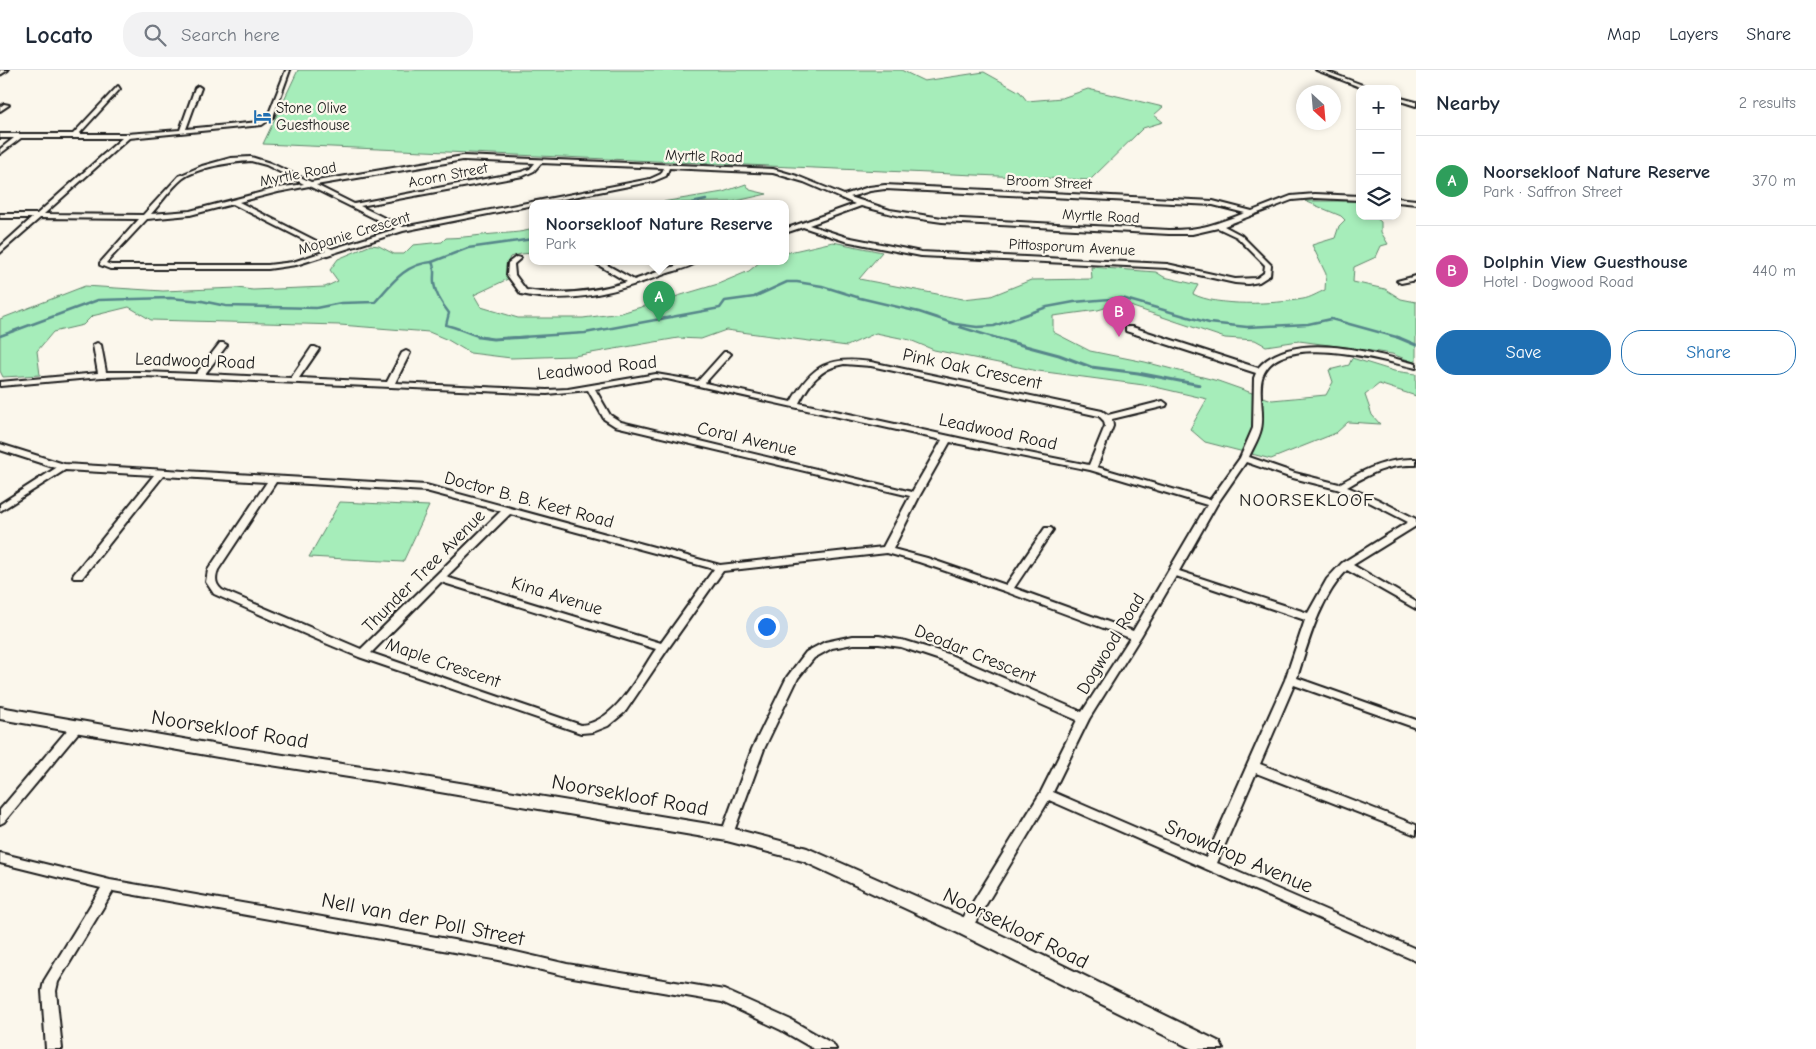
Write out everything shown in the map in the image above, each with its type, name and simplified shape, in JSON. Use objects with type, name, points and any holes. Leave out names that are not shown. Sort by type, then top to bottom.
[{"type":"street","points":[[0,72],[5,70]]},
{"type":"street","points":[[0,136],[127,136],[260,124],[270,117],[288,70]]},
{"type":"street","points":[[1318,70],[1360,85]]},
{"type":"street","points":[[74,137],[118,88]]},
{"type":"street","points":[[182,132],[198,88]]},
{"type":"street","points":[[1401,99],[1416,104]]},
{"type":"street","points":[[0,109],[6,105]]},
{"type":"street","points":[[0,152],[20,136]]},
{"type":"street","points":[[0,251],[127,136]]},
{"type":"street","name":"Myrtle Road","points":[[0,216],[142,217],[206,210],[278,190],[456,158],[773,171],[791,175],[861,204],[884,211],[942,220],[1169,232],[1201,231],[1220,226],[1283,200],[1299,196],[1356,198]]},
{"type":"street","points":[[142,217],[180,177],[204,166],[241,159],[261,161],[356,205],[402,229]]},
{"type":"street","name":"Acorn Street","points":[[356,205],[523,174],[532,170],[540,161]]},
{"type":"street","name":"Mopanie Crescent","points":[[553,200],[647,182],[664,175],[667,167]]},
{"type":"street","name":"Broom Street","points":[[844,197],[869,188],[894,188],[1212,203],[1253,213]]},
{"type":"street","points":[[1401,200],[1416,202]]},
{"type":"street","points":[[234,202],[332,252]]},
{"type":"street","points":[[789,229],[861,204]]},
{"type":"street","name":"Mopanie Crescent","points":[[142,217],[103,261],[102,265],[110,268],[268,267],[306,262],[402,229],[529,205]]},
{"type":"street","name":"Pittosporum Avenue","points":[[803,225],[845,239],[921,254],[1143,264],[1171,266],[1228,281],[1251,281],[1264,278],[1268,274],[1268,265],[1239,236],[1220,226]]},
{"type":"street","points":[[518,258],[511,263],[511,275],[524,292],[561,297],[587,295],[684,265]]},
{"type":"street","points":[[602,265],[633,282]]},
{"type":"street","points":[[1401,281],[1416,278]]},
{"type":"street","points":[[1129,329],[1261,372],[1262,368],[1275,358],[1290,352],[1317,348],[1360,352],[1416,366]]},
{"type":"street","points":[[199,376],[223,344]]},
{"type":"street","points":[[97,345],[102,375]]},
{"type":"street","points":[[293,381],[315,348]]},
{"type":"street","points":[[390,385],[406,353]]},
{"type":"street","points":[[701,384],[727,354]]},
{"type":"street","name":"Pink Oak Crescent","points":[[794,404],[804,388],[823,366],[836,362],[854,361],[1095,412],[1106,418]]},
{"type":"street","name":"Dogwood Road","points":[[965,927],[1046,794],[1084,718],[1136,636],[1212,504],[1244,458],[1257,428],[1258,378],[1261,372]]},
{"type":"street","name":"Leadwood Road","points":[[0,384],[102,375],[199,376],[547,392],[590,388],[656,376],[1092,468],[1212,504]]},
{"type":"street","name":"Coral Avenue","points":[[590,388],[607,417],[618,424],[915,495]]},
{"type":"street","points":[[1092,468],[1109,426],[1106,418],[1163,404]]},
{"type":"street","points":[[948,438],[915,495],[887,550],[923,560],[1008,589],[1136,636]]},
{"type":"street","name":"Doctor B. B. Keet Road","points":[[0,447],[63,467],[426,488],[720,568],[887,550]]},
{"type":"street","points":[[1210,864],[1291,680],[1311,618],[1331,581],[1346,565],[1415,523],[1374,500],[1340,487],[1292,475],[1244,458]]},
{"type":"street","points":[[1340,487],[1386,463],[1416,462]]},
{"type":"street","points":[[0,508],[63,467]]},
{"type":"street","points":[[78,576],[160,474]]},
{"type":"street","name":"Maple Crescent","points":[[274,479],[216,564],[211,575],[212,584],[228,597],[363,654],[581,729],[593,728],[615,716],[720,568]]},
{"type":"street","name":"Thunder Tree Avenue","points":[[363,654],[507,511]]},
{"type":"street","points":[[1008,589],[1048,530]]},
{"type":"street","points":[[1346,565],[1416,606]]},
{"type":"street","points":[[1174,572],[1311,618]]},
{"type":"street","name":"Kina Avenue","points":[[440,578],[663,647]]},
{"type":"street","name":"Deodar Crescent","points":[[727,834],[758,749],[793,677],[810,655],[829,645],[853,640],[879,640],[902,644],[944,657],[1084,718]]},
{"type":"street","points":[[1291,680],[1416,724]]},
{"type":"street","name":"Noorsekloof Road","points":[[0,713],[78,725],[218,751],[381,776],[727,834],[807,855],[965,927],[1213,1049]]},
{"type":"street","points":[[0,819],[78,725]]},
{"type":"street","points":[[1252,766],[1416,830]]},
{"type":"street","name":"Snowdrop Avenue","points":[[1046,794],[1134,834],[1210,864],[1416,955]]},
{"type":"street","name":"Nell van der Poll Street","points":[[0,858],[110,885],[500,954],[567,970],[724,996],[786,1025],[828,1049]]},
{"type":"street","points":[[54,1049],[49,991],[51,981],[110,885]]},
{"type":"green space","points":[[298,70],[901,70],[924,81],[984,72],[1020,92],[1027,101],[1062,98],[1088,89],[1163,107],[1154,115],[1163,122],[1143,128],[1090,180],[263,144]]},
{"type":"green space","points":[[746,184],[750,190],[767,194],[741,200],[674,200],[723,192]]},
{"type":"green space","points":[[1305,201],[1356,201],[1356,220],[1379,220],[1381,222],[1381,232],[1388,244],[1381,246],[1376,257],[1354,267],[1353,282],[1385,289],[1401,299],[1416,302],[1416,363],[1392,354],[1299,341],[1266,346],[1255,340],[1225,338],[1121,303],[1098,310],[1053,316],[1053,332],[1090,351],[1145,362],[1218,381],[1272,400],[1326,395],[1333,382],[1329,370],[1349,365],[1352,358],[1394,371],[1416,374],[1416,396],[1379,384],[1365,395],[1372,415],[1380,424],[1348,422],[1336,433],[1271,459],[1205,442],[1190,429],[1207,399],[1151,386],[1038,371],[934,350],[910,340],[876,333],[847,346],[726,330],[701,339],[678,338],[574,356],[511,358],[470,353],[448,340],[429,332],[340,325],[151,320],[129,307],[92,316],[83,325],[53,332],[37,351],[40,375],[3,377],[0,371],[0,319],[85,286],[163,291],[325,287],[338,281],[330,270],[338,259],[371,245],[379,246],[394,254],[404,254],[413,245],[442,242],[446,238],[514,233],[529,230],[529,253],[510,257],[507,264],[510,278],[474,295],[481,307],[518,318],[583,318],[621,313],[718,284],[749,271],[756,265],[789,265],[789,252],[833,242],[882,252],[859,279],[963,299],[991,296],[1031,280],[1092,279],[1091,267],[1156,272],[1164,277],[1198,285],[1193,294],[1203,298],[1231,303],[1262,303],[1308,298],[1325,290],[1326,274],[1312,245],[1335,238],[1339,226],[1345,220],[1341,216]]},
{"type":"green space","points":[[340,502],[429,506],[403,562],[309,557]]},
{"type":"waterway","points":[[432,262],[468,248],[529,240]]},
{"type":"waterway","points":[[0,336],[98,300],[170,298],[202,301],[226,306],[316,308],[341,303],[375,302],[393,282],[414,266],[432,262]]},
{"type":"waterway","points":[[432,262],[436,291],[449,313],[446,325],[487,338]]},
{"type":"waterway","points":[[506,338],[585,333],[720,308],[725,301],[754,297],[787,282],[822,286],[860,298],[919,312],[955,324],[977,327],[994,326],[1047,307],[1074,302],[1122,298],[1209,323],[1247,327],[1308,324],[1331,319],[1398,338]]},
{"type":"waterway","points":[[960,327],[996,338]]},
{"type":"waterway","points":[[478,337],[493,339],[526,337]]},
{"type":"waterway","points":[[992,337],[1059,355],[1091,367],[1138,373],[1200,385]]},
{"type":"waterway","points":[[1398,338],[1416,345]]},
{"type":"place","name":"Stone Olive Guesthouse","points":[[262,117]]},
{"type":"place","name":"Noorsekloof Nature Reserve","points":[[659,322]]},
{"type":"place","name":"Dolphin View Guesthouse","points":[[1119,337]]},
{"type":"district","name":"NOORSEKLOOF","points":[[1307,500]]}]
